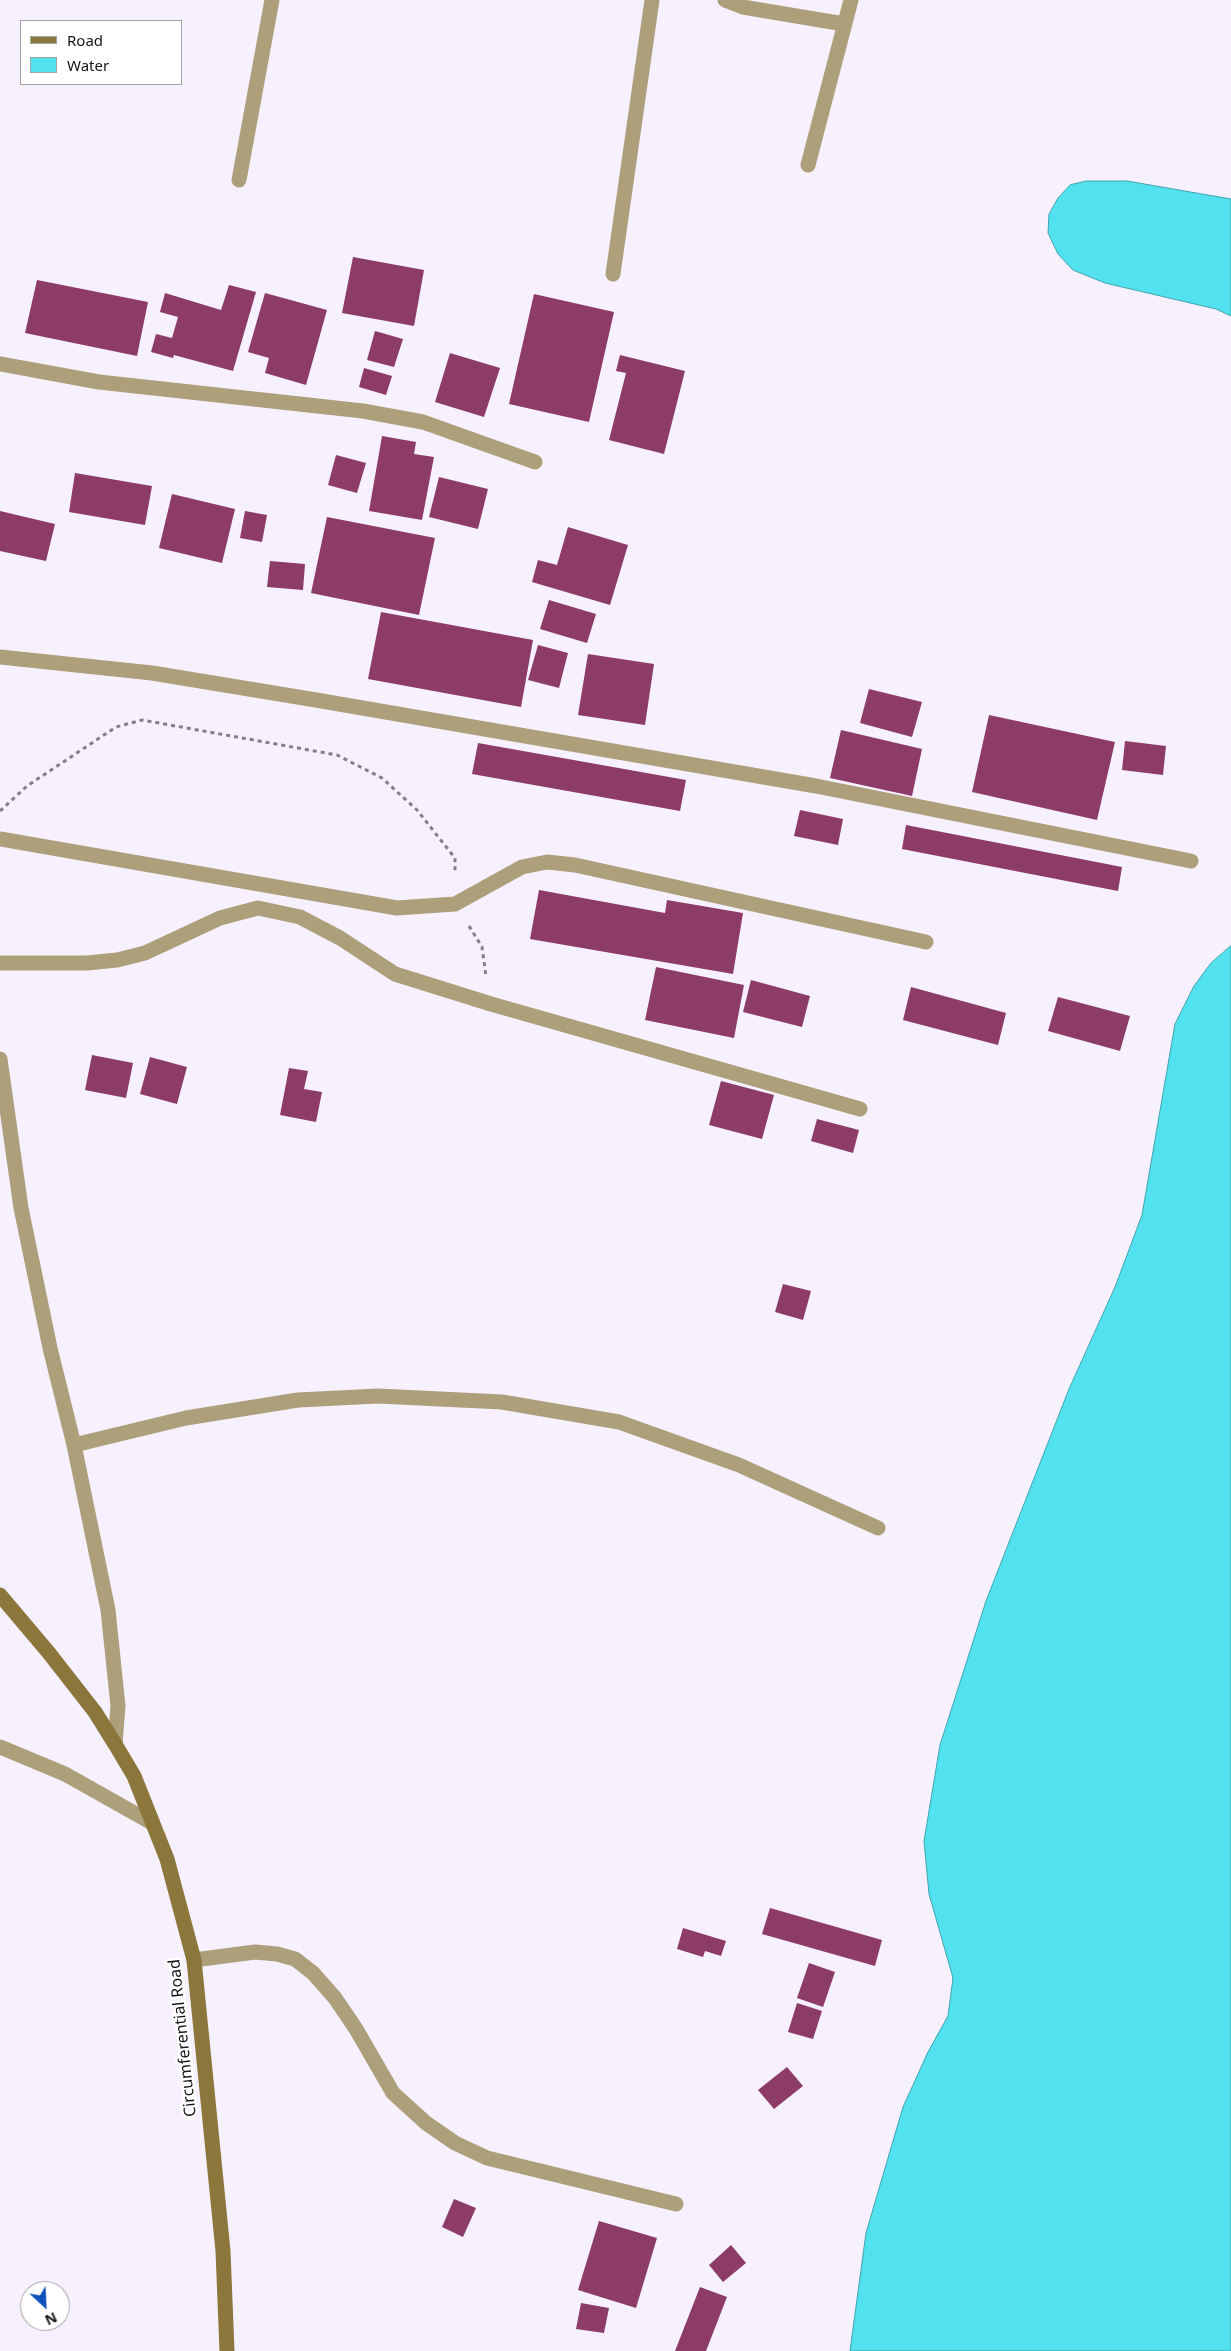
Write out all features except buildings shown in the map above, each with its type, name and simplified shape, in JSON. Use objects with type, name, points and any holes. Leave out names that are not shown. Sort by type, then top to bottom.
[{"type":"main road","name":"Circumferential Road","points":[[0,1595],[95,1712],[116,1744],[134,1776],[167,1859],[194,1960],[223,2251],[227,2351]]},
{"type":"street","points":[[239,180],[272,0]]},
{"type":"street","points":[[613,274],[652,0]]},
{"type":"street","points":[[725,0],[742,7],[844,24]]},
{"type":"street","points":[[808,165],[851,0]]},
{"type":"street","points":[[0,364],[99,382],[363,411],[423,422],[535,462]]},
{"type":"street","points":[[0,657],[152,673],[326,701],[816,786],[1191,860]]},
{"type":"street","points":[[0,839],[397,908],[455,904],[522,867],[547,862],[576,865],[926,942]]},
{"type":"street","points":[[0,963],[87,963],[117,960],[145,953],[220,918],[258,908],[300,917],[340,938],[395,974],[491,1004],[860,1109]]},
{"type":"street","points":[[0,1059],[21,1208],[50,1348],[74,1445],[108,1610],[118,1706],[116,1744]]},
{"type":"street","points":[[74,1445],[186,1418],[298,1400],[378,1396],[502,1402],[619,1422],[739,1465],[878,1528]]},
{"type":"street","points":[[0,1747],[65,1774],[152,1823]]},
{"type":"street","points":[[194,1960],[256,1952],[277,1954],[295,1959],[313,1973],[335,1998],[356,2029],[393,2093],[426,2122],[455,2143],[487,2158],[676,2204]]},
{"type":"path","points":[[0,811],[27,786],[116,727],[142,720],[338,755],[382,778],[417,810],[455,858],[455,904],[482,947],[491,1004]]},
{"type":"water","points":[[1087,181],[1127,181],[1231,199],[1231,316],[1216,309],[1105,283],[1073,270],[1058,254],[1048,233],[1049,214],[1058,198],[1070,185]]},
{"type":"water","points":[[1231,946],[1231,2351],[850,2351],[866,2233],[903,2107],[928,2052],[948,2016],[953,1978],[929,1894],[924,1841],[940,1745],[986,1601],[1069,1389],[1115,1287],[1142,1215],[1175,1024],[1194,986],[1211,963]]}]
